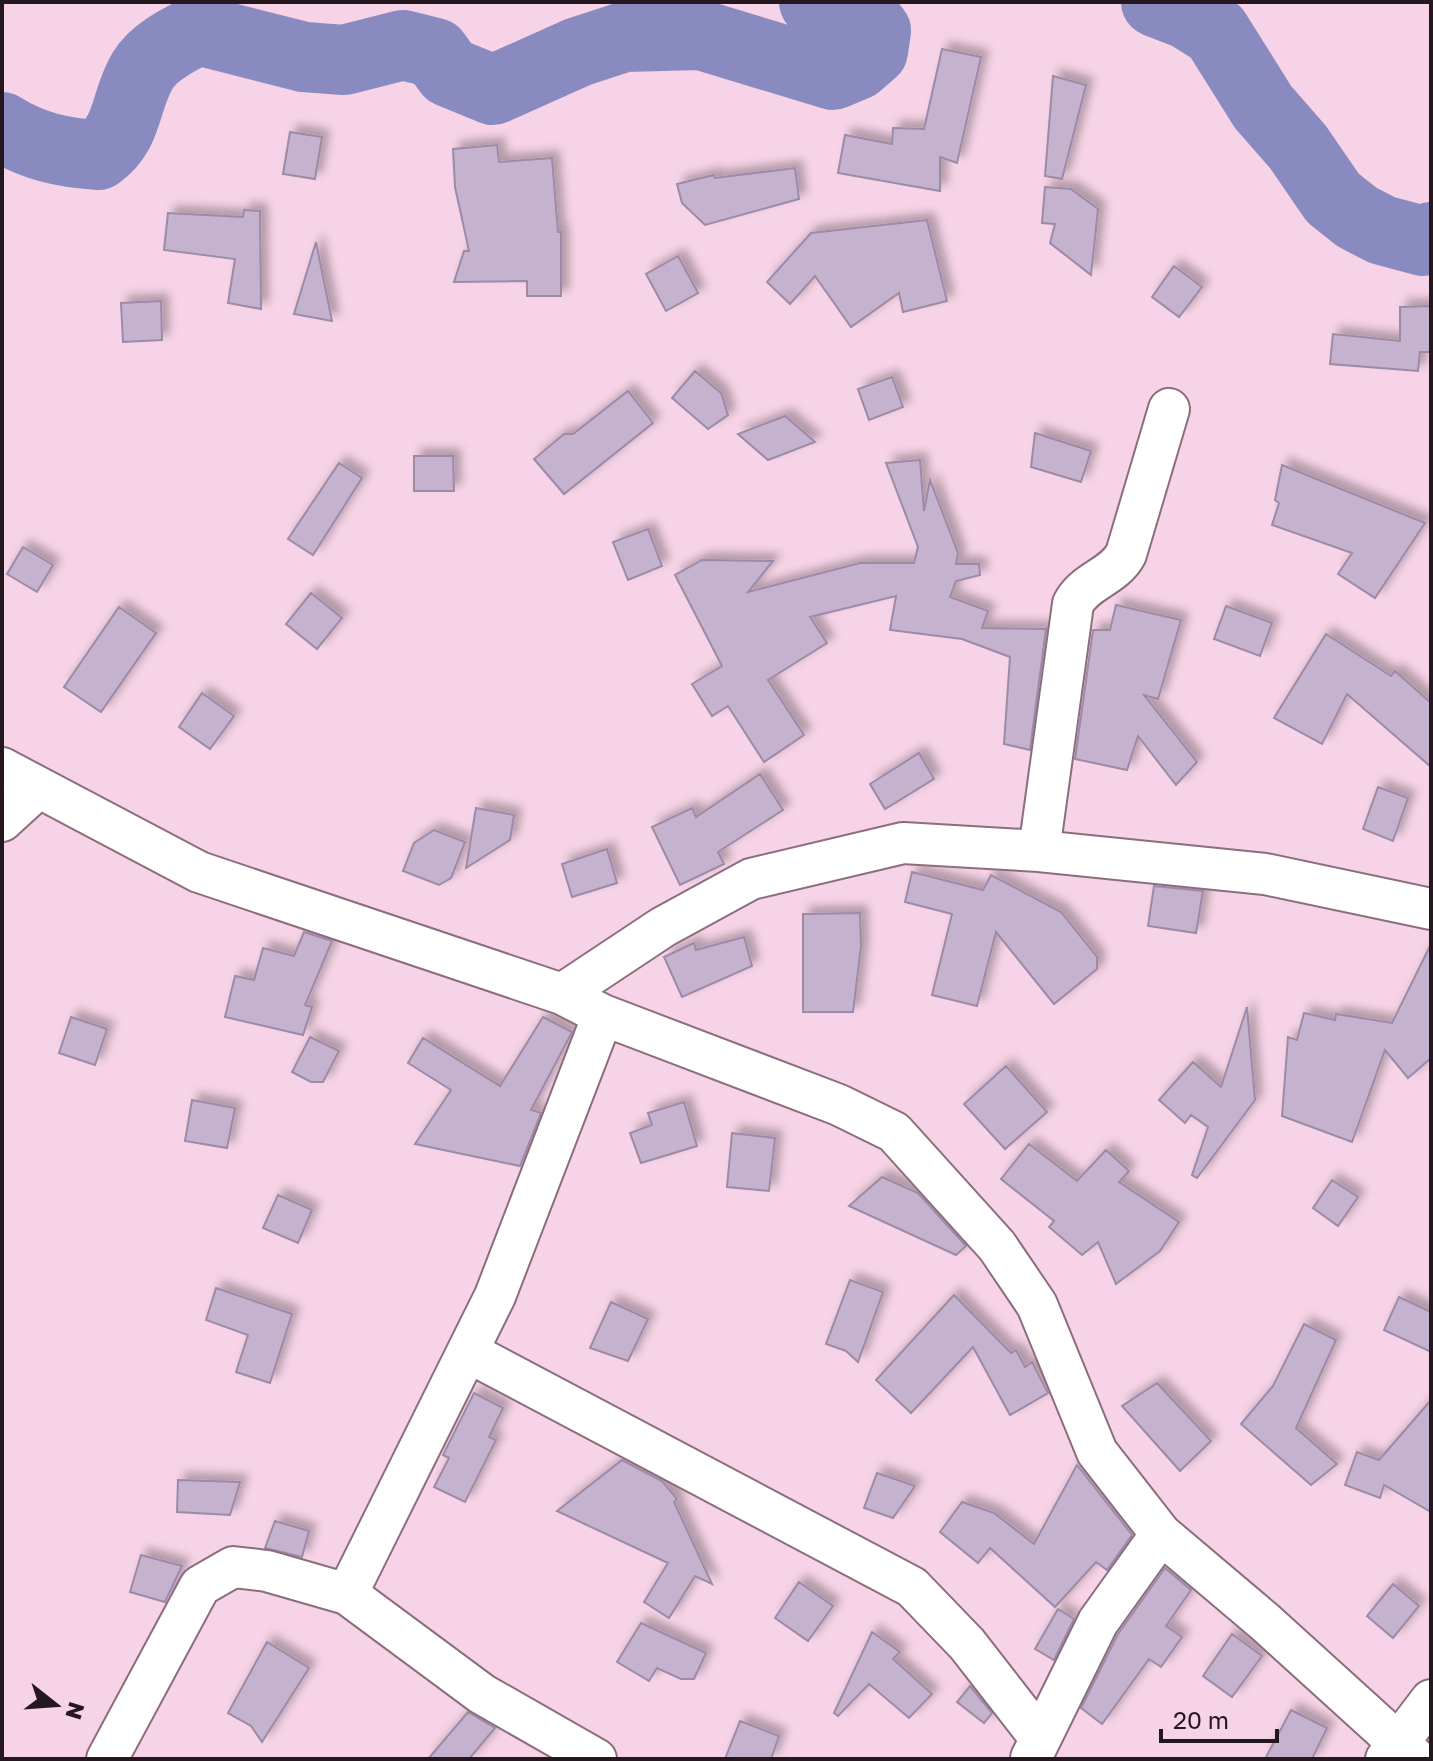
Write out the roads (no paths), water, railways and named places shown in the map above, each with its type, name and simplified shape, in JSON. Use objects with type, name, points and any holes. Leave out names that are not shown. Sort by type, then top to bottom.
[{"type":"street","points":[[1039,851],[1073,604],[1082,591],[1119,568],[1126,554],[1169,409]]},
{"type":"street","points":[[2,768],[199,872],[562,994],[603,1015],[839,1105],[894,1132],[997,1246],[1037,1305],[1097,1452],[1161,1534],[1401,1753],[1431,1700]]},
{"type":"street","points":[[2,821],[37,789]]},
{"type":"street","points":[[562,994],[663,927],[751,879],[903,843],[1039,851],[1265,874],[1431,909]]},
{"type":"street","points":[[347,1594],[495,1296],[603,1015]]},
{"type":"street","points":[[468,1352],[912,1587],[967,1644],[1035,1748]]},
{"type":"street","points":[[1035,1748],[1098,1622],[1161,1534]]},
{"type":"street","points":[[107,1759],[200,1586],[233,1567],[267,1571],[347,1594],[482,1694],[596,1759]]},
{"type":"waterway","points":[[2,127],[48,147],[98,155],[116,136],[137,82],[148,63],[168,46],[198,30],[304,57],[344,60],[403,45],[435,53],[449,72],[493,90],[578,52],[624,37],[701,35],[833,75],[857,65],[873,51],[876,31],[862,13],[814,2]]},
{"type":"waterway","points":[[1156,2],[1187,14],[1216,32],[1263,107],[1298,147],[1333,198],[1357,217],[1382,230],[1423,241],[1431,237]]}]
